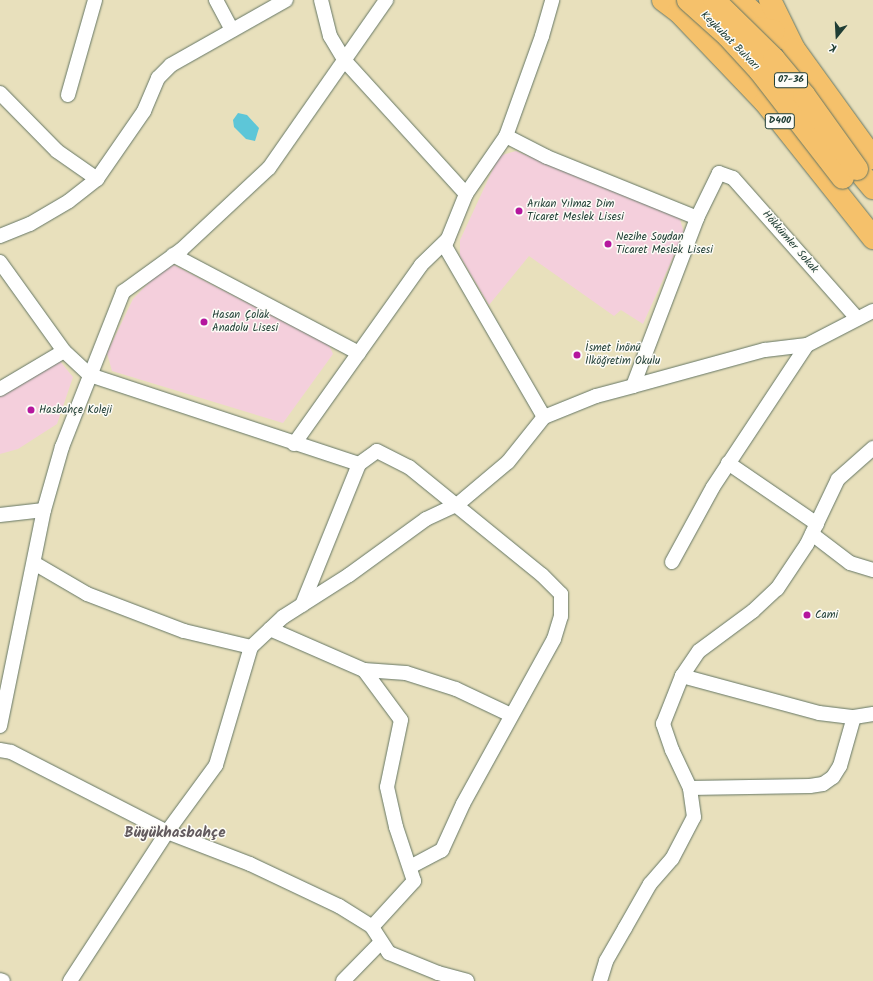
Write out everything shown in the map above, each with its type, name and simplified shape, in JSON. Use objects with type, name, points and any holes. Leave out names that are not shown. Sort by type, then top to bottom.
[{"type":"main road","name":"Keykubat Bulvarı","points":[[714,0],[774,59],[804,95],[858,168]]},
{"type":"main road","points":[[739,0],[794,49]]},
{"type":"main road","points":[[770,0],[794,49],[858,168]]},
{"type":"main road","name":"Keykubat Bulvarı","points":[[682,3],[728,36],[760,71],[858,168]]},
{"type":"main road","name":"D400","points":[[682,3],[728,64],[765,102],[873,238]]},
{"type":"main road","points":[[728,64],[732,48],[741,35],[758,28],[774,31]]},
{"type":"main road","name":"07-36","points":[[858,168],[873,188]]},
{"type":"main road","name":"07-36","points":[[858,168],[873,216]]},
{"type":"street","points":[[68,95],[95,0]]},
{"type":"street","points":[[216,0],[232,30]]},
{"type":"street","points":[[0,236],[30,224],[63,205],[97,179],[144,111],[158,78],[171,66],[286,0]]},
{"type":"street","points":[[321,0],[330,36],[345,62],[466,194]]},
{"type":"street","points":[[0,726],[44,510],[62,447],[123,292],[173,255],[269,168],[345,62],[386,0]]},
{"type":"street","points":[[544,417],[446,246],[466,194],[506,136],[542,36],[552,0]]},
{"type":"street","points":[[0,93],[57,151],[97,179]]},
{"type":"street","points":[[506,136],[547,157],[697,218],[632,386]]},
{"type":"street","name":"Hökkümler Sokak","points":[[697,218],[719,173],[733,178],[856,318]]},
{"type":"street","points":[[294,444],[421,265],[448,239]]},
{"type":"street","points":[[173,255],[359,353]]},
{"type":"street","points":[[0,262],[64,351],[90,375],[294,444],[359,464]]},
{"type":"street","points":[[70,981],[168,832],[216,765],[250,647],[270,629],[302,605],[349,575],[426,519],[458,504],[508,462],[544,417],[596,396],[632,386],[765,350],[807,345],[856,318],[873,311]]},
{"type":"street","points":[[672,562],[728,463],[807,345]]},
{"type":"street","points":[[0,389],[64,351]]},
{"type":"street","points":[[600,981],[606,961],[650,884],[672,859],[694,817],[690,788],[672,750],[663,724],[665,713],[682,676],[699,651],[753,611],[777,589],[814,529],[838,479],[873,448]]},
{"type":"street","points":[[302,605],[359,464],[377,451],[409,467],[458,504],[542,574],[561,594],[561,616],[554,639],[511,715],[442,850],[410,867]]},
{"type":"street","points":[[728,463],[814,529],[850,563],[873,570]]},
{"type":"street","points":[[0,515],[44,510]]},
{"type":"street","points":[[34,563],[87,594],[184,631],[250,647]]},
{"type":"street","points":[[270,629],[364,670],[406,673],[456,689],[511,715]]},
{"type":"street","points":[[364,670],[401,720],[387,787],[396,827],[414,880],[372,927]]},
{"type":"street","points":[[682,676],[819,713],[854,716],[873,714]]},
{"type":"street","points":[[690,788],[810,786],[823,784],[833,777],[840,766],[854,716]]},
{"type":"street","points":[[0,750],[11,752],[168,832],[204,845],[297,885],[339,906],[372,927],[389,953],[438,973],[467,981]]},
{"type":"street","points":[[343,981],[381,942]]},
{"type":"street","points":[[0,980],[4,981]]},
{"type":"shaded area","points":[[516,151],[679,216],[684,233],[643,324],[621,310],[614,316],[529,256],[489,305],[460,256],[460,240],[499,156]]},
{"type":"shaded area","name":"Hasan Çolak Anadolu Lisesi","points":[[174,265],[329,345],[333,354],[283,423],[112,371],[107,353],[133,299],[162,269]]},
{"type":"shaded area","name":"Hasbahçe Koleji","points":[[59,360],[73,377],[57,424],[18,449],[0,454],[0,395]]},
{"type":"water","points":[[238,113],[247,115],[259,128],[255,141],[246,139],[234,127],[233,120]]},
{"type":"place","name":"Arıkan Yılmaz Dim Ticaret Meslek Lisesi","points":[[519,211]]},
{"type":"place","name":"Nezihe Soydan Ticaret Meslek Lisesi","points":[[608,244]]},
{"type":"place","name":"Hasan Çolak Anadolu Lisesi","points":[[204,322]]},
{"type":"place","name":"İsmet İnönü İlköğretim Okulu","points":[[577,355]]},
{"type":"place","name":"Hasbahçe Koleji","points":[[31,410]]},
{"type":"place","name":"Cami","points":[[807,615]]},
{"type":"district","name":"Büyükhasbahçe","points":[[175,834]]}]
